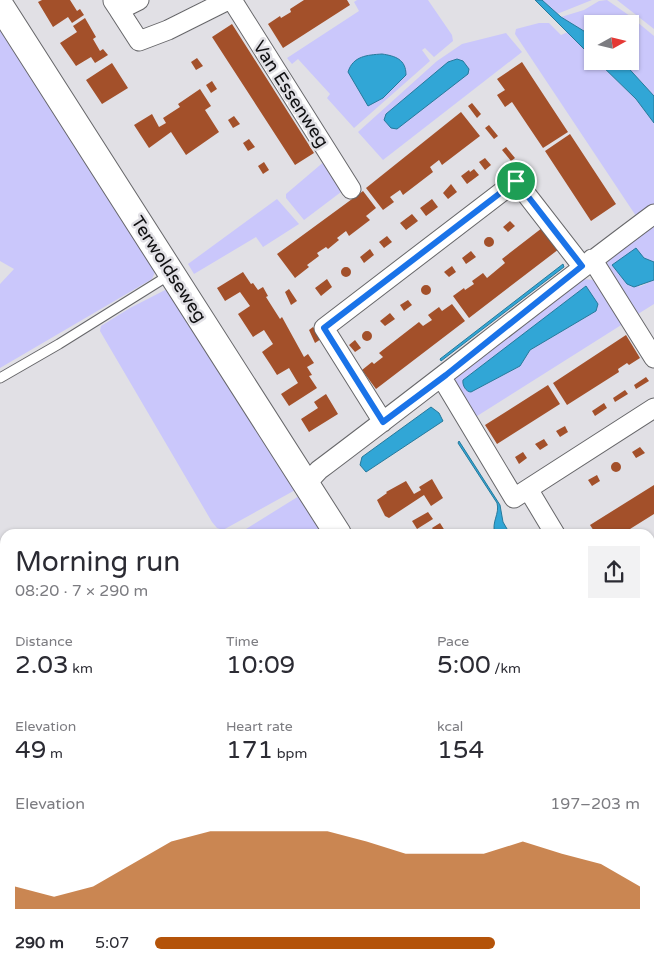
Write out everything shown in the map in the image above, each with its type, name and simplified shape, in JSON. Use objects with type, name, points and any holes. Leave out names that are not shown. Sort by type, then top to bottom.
[{"type":"street","points":[[139,0],[116,5],[139,41],[168,30],[228,0]]},
{"type":"street","name":"Van Essenweg","points":[[232,0],[351,189]]},
{"type":"street","name":"Terwoldseweg","points":[[0,5],[335,529]]},
{"type":"street","points":[[383,422],[324,328],[516,181],[587,263],[654,358]]},
{"type":"street","points":[[306,484],[319,470],[442,378],[587,263],[654,214]]},
{"type":"street","points":[[442,378],[514,498],[654,408]]},
{"type":"street","points":[[528,489],[552,529]]},
{"type":"lane","points":[[0,378],[172,274]]},
{"type":"shaded area","points":[[357,0],[428,0],[452,35],[453,41],[434,57],[425,48],[422,50],[430,61],[354,128],[327,98],[330,94],[298,59],[292,64],[287,58],[359,11],[354,2]]},
{"type":"shaded area","points":[[535,0],[542,0],[561,17],[584,31],[584,49]]},
{"type":"shaded area","points":[[542,0],[592,0],[557,14]]},
{"type":"shaded area","points":[[607,0],[629,15],[584,15],[584,31],[561,17],[584,10],[599,1]]},
{"type":"shaded area","points":[[617,0],[654,0],[654,29],[639,17],[639,15],[636,15]]},
{"type":"shaded area","points":[[539,23],[549,23],[561,35],[568,32],[584,49],[584,70],[606,70],[636,99],[654,123],[654,207],[638,219],[515,34],[516,29]]},
{"type":"shaded area","points":[[639,24],[654,36],[654,96],[630,70],[639,70]]},
{"type":"shaded area","points":[[0,26],[156,270],[152,279],[0,368],[0,284],[14,269],[0,261]]},
{"type":"shaded area","points":[[506,33],[522,52],[383,160],[358,132],[437,61],[462,44]]},
{"type":"shaded area","points":[[382,54],[399,59],[404,65],[406,75],[383,98],[368,106],[348,72],[353,63],[361,57]]},
{"type":"shaded area","points":[[457,59],[463,61],[469,69],[468,74],[397,129],[391,128],[384,120],[386,114],[448,62]]},
{"type":"shaded area","points":[[606,70],[630,70],[654,96],[654,123],[636,99]]},
{"type":"shaded area","points":[[326,160],[345,189],[304,220],[286,198],[286,194]]},
{"type":"shaded area","points":[[277,199],[299,224],[263,247],[256,237],[194,274],[188,264]]},
{"type":"shaded area","points":[[654,222],[654,262],[644,258],[639,287],[654,280],[654,304],[638,314],[606,273],[608,258]]},
{"type":"shaded area","points":[[636,248],[644,258],[654,262],[654,280],[634,287],[627,284],[612,265]]},
{"type":"shaded area","points":[[563,264],[564,267],[441,361],[440,359]]},
{"type":"shaded area","points":[[582,279],[594,280],[626,322],[474,418],[453,387],[454,376]],"holes":[[[586,286],[597,304],[596,311],[530,350],[520,366],[471,392],[463,383],[463,380]]]},
{"type":"shaded area","points":[[586,286],[598,304],[596,311],[530,350],[520,366],[471,392],[466,390],[463,380]]},
{"type":"shaded area","points":[[169,288],[297,489],[225,529],[217,528],[100,331],[101,326],[130,308]]},
{"type":"shaded area","points":[[431,407],[439,413],[443,421],[366,472],[360,465],[362,457]]},
{"type":"shaded area","points":[[459,441],[500,505],[503,522],[507,529],[494,529],[497,503],[458,443]]},
{"type":"shaded area","points":[[299,496],[320,529],[246,529]]},
{"type":"building","points":[[42,0],[70,0],[77,11],[80,9],[84,15],[72,23],[68,17],[53,27],[38,2]]},
{"type":"building","points":[[304,0],[347,0],[350,5],[283,48],[268,24],[280,16],[281,18],[291,12],[290,9]]},
{"type":"building","points":[[85,18],[96,37],[93,39],[100,51],[103,49],[108,55],[95,63],[91,57],[76,66],[60,43],[77,32],[73,26]]},
{"type":"building","points":[[232,24],[314,153],[295,165],[212,37]]},
{"type":"building","points":[[197,58],[203,66],[196,70],[191,62]]},
{"type":"building","points":[[522,62],[568,132],[543,148],[512,102],[505,107],[497,95],[505,90],[497,79]]},
{"type":"building","points":[[112,63],[128,88],[102,104],[86,80]]},
{"type":"building","points":[[212,81],[217,89],[211,93],[206,85]]},
{"type":"building","points":[[200,89],[211,106],[205,110],[219,132],[186,155],[171,132],[149,148],[134,125],[152,114],[159,127],[166,123],[163,118],[180,107],[178,104]]},
{"type":"building","points":[[472,103],[481,114],[477,118],[468,106]]},
{"type":"building","points":[[461,112],[480,136],[442,165],[439,160],[430,167],[433,172],[403,195],[400,190],[390,197],[394,202],[383,210],[366,188]]},
{"type":"building","points":[[234,116],[240,124],[233,128],[228,120]]},
{"type":"building","points":[[489,125],[498,136],[494,139],[485,128]]},
{"type":"building","points":[[570,134],[616,204],[591,221],[545,151]]},
{"type":"building","points":[[249,139],[255,147],[248,151],[243,143]]},
{"type":"building","points":[[506,147],[515,158],[511,161],[502,150]]},
{"type":"building","points":[[485,158],[491,165],[485,170],[479,162]]},
{"type":"building","points":[[264,162],[269,170],[263,174],[258,166]]},
{"type":"building","points":[[474,169],[479,175],[467,184],[461,176]]},
{"type":"building","points":[[451,184],[457,192],[448,199],[443,193]]},
{"type":"building","points":[[363,191],[376,208],[366,216],[370,220],[349,236],[346,231],[328,249],[326,247],[317,253],[319,256],[295,278],[277,254]]},
{"type":"building","points":[[432,199],[438,207],[426,216],[420,208]]},
{"type":"building","points":[[412,214],[418,221],[406,230],[400,223]]},
{"type":"building","points":[[510,221],[515,226],[508,232],[503,227]]},
{"type":"building","points":[[542,228],[559,249],[469,318],[453,296],[474,284],[472,281],[483,273],[487,278],[505,263],[502,259]]},
{"type":"building","points":[[387,236],[392,242],[384,248],[379,242]]},
{"type":"building","points":[[489,237],[494,242],[489,247],[484,242]]},
{"type":"building","points":[[370,249],[374,255],[364,263],[360,257]]},
{"type":"building","points":[[471,251],[476,257],[466,264],[462,258]]},
{"type":"building","points":[[452,266],[456,272],[449,277],[444,272]]},
{"type":"building","points":[[346,267],[351,272],[346,277],[341,272]]},
{"type":"building","points":[[243,272],[251,284],[253,283],[258,290],[263,287],[268,296],[266,297],[280,319],[282,317],[304,357],[308,354],[314,363],[307,367],[312,375],[309,376],[317,388],[289,406],[281,394],[298,383],[289,368],[277,375],[262,352],[273,344],[264,330],[253,337],[238,314],[250,306],[240,292],[225,301],[217,288]]},
{"type":"building","points":[[327,279],[332,287],[321,296],[315,288]]},
{"type":"building","points":[[426,285],[431,290],[426,295],[421,290]]},
{"type":"building","points":[[289,289],[297,301],[291,305],[285,292]]},
{"type":"building","points":[[408,300],[412,305],[404,311],[400,305]]},
{"type":"building","points":[[452,304],[465,321],[376,389],[362,370],[372,362],[374,364],[383,357],[379,353],[419,322],[423,326],[432,320],[428,315],[439,307],[442,311]]},
{"type":"building","points":[[390,313],[395,319],[385,326],[380,321]]},
{"type":"building","points":[[313,327],[321,339],[315,343],[309,330]]},
{"type":"building","points":[[367,331],[372,336],[367,341],[362,336]]},
{"type":"building","points":[[626,335],[640,358],[629,365],[627,363],[618,369],[619,372],[567,405],[553,383]]},
{"type":"building","points":[[355,340],[361,348],[355,352],[349,345]]},
{"type":"building","points":[[646,377],[649,381],[636,389],[634,385]]},
{"type":"building","points":[[548,385],[560,404],[497,444],[485,425]]},
{"type":"building","points":[[625,390],[628,394],[615,402],[613,398]]},
{"type":"building","points":[[326,394],[338,414],[309,432],[301,419],[318,408],[314,402]]},
{"type":"building","points":[[604,403],[607,408],[595,416],[592,411]]},
{"type":"building","points":[[565,426],[568,432],[560,437],[556,431]]},
{"type":"building","points":[[544,439],[548,445],[540,450],[535,444]]},
{"type":"building","points":[[640,447],[645,453],[636,458],[632,452]]},
{"type":"building","points":[[523,452],[527,458],[519,464],[515,457]]},
{"type":"building","points":[[616,462],[621,467],[616,472],[611,467]]},
{"type":"building","points":[[597,475],[600,481],[592,486],[588,480]]},
{"type":"building","points":[[432,479],[443,498],[431,506],[424,495],[389,518],[385,516],[377,500],[386,492],[406,481],[414,494],[421,490],[419,487]]},
{"type":"building","points":[[654,485],[654,514],[630,529],[593,529],[590,525]]},
{"type":"building","points":[[428,512],[433,519],[417,529],[412,521]]},
{"type":"building","points":[[440,523],[444,529],[433,529]]},
{"type":"route","points":[[516,181],[582,266],[446,375],[383,422],[324,328],[516,181]]}]
